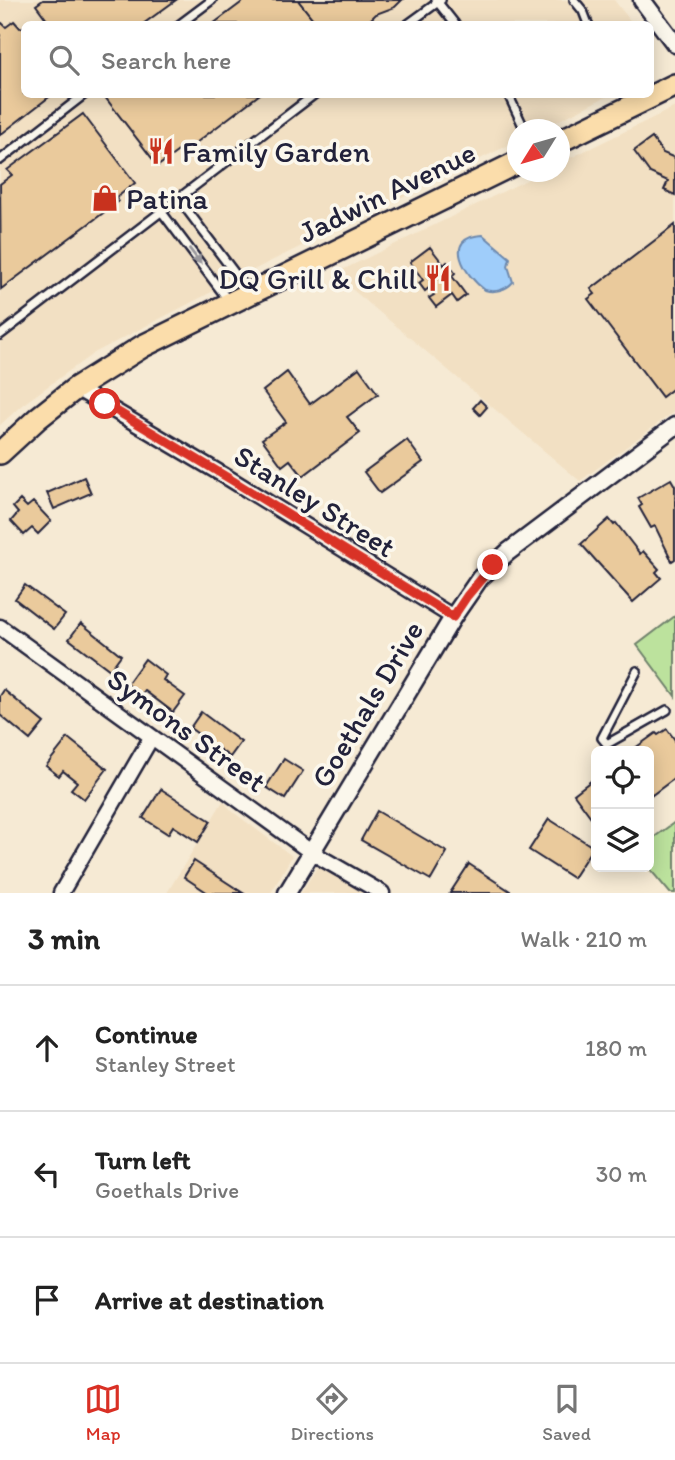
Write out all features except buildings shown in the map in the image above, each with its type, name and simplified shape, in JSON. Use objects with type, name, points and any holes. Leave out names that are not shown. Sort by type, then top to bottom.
[{"type":"main road","points":[[654,93],[675,85]]},
{"type":"main road","points":[[570,135],[641,98]]},
{"type":"main road","name":"Jadwin Avenue","points":[[0,453],[76,388],[143,346],[507,167]]},
{"type":"street","points":[[642,0],[675,44]]},
{"type":"street","name":"Stanley Street","points":[[76,388],[230,479],[453,617]]},
{"type":"street","name":"Goethals Drive","points":[[287,893],[467,596],[493,565],[534,531],[675,426]]},
{"type":"street","name":"Symons Street","points":[[0,628],[311,852],[382,893]]},
{"type":"street","points":[[61,893],[151,738]]},
{"type":"lane","points":[[184,21],[212,0]]},
{"type":"lane","points":[[574,0],[587,21]]},
{"type":"lane","points":[[412,21],[438,1],[453,21]]},
{"type":"lane","points":[[0,160],[80,98]]},
{"type":"lane","points":[[0,335],[310,98]]},
{"type":"lane","points":[[510,98],[520,119]]},
{"type":"lane","points":[[178,198],[249,293]]},
{"type":"lane","points":[[161,211],[229,302]]},
{"type":"lane","points":[[637,671],[602,738],[607,744],[667,710]]},
{"type":"shaded area","points":[[0,0],[614,0],[631,21],[21,21],[21,98],[603,98],[562,119],[507,119],[507,146],[271,261],[94,353],[22,405],[0,425]]},
{"type":"shaded area","points":[[675,107],[675,411],[580,481],[334,274],[523,182],[570,182],[570,158]]},
{"type":"shaded area","points":[[223,801],[233,812],[292,856],[271,893],[167,893]]},
{"type":"shaded area","points":[[318,866],[364,893],[301,893]]},
{"type":"green space","points":[[675,616],[675,696],[637,645]]},
{"type":"green space","points":[[675,822],[675,893],[670,893],[652,872],[654,837]]},
{"type":"water","points":[[483,235],[510,258],[508,266],[513,282],[500,290],[485,290],[477,284],[461,258],[463,242],[470,237]]},
{"type":"place","name":"Family Garden","points":[[161,151]]},
{"type":"place","name":"Patina","points":[[105,198]]},
{"type":"place","name":"DQ Grill & Chill","points":[[438,278]]},
{"type":"route","points":[[105,404],[453,617],[493,565]]}]
